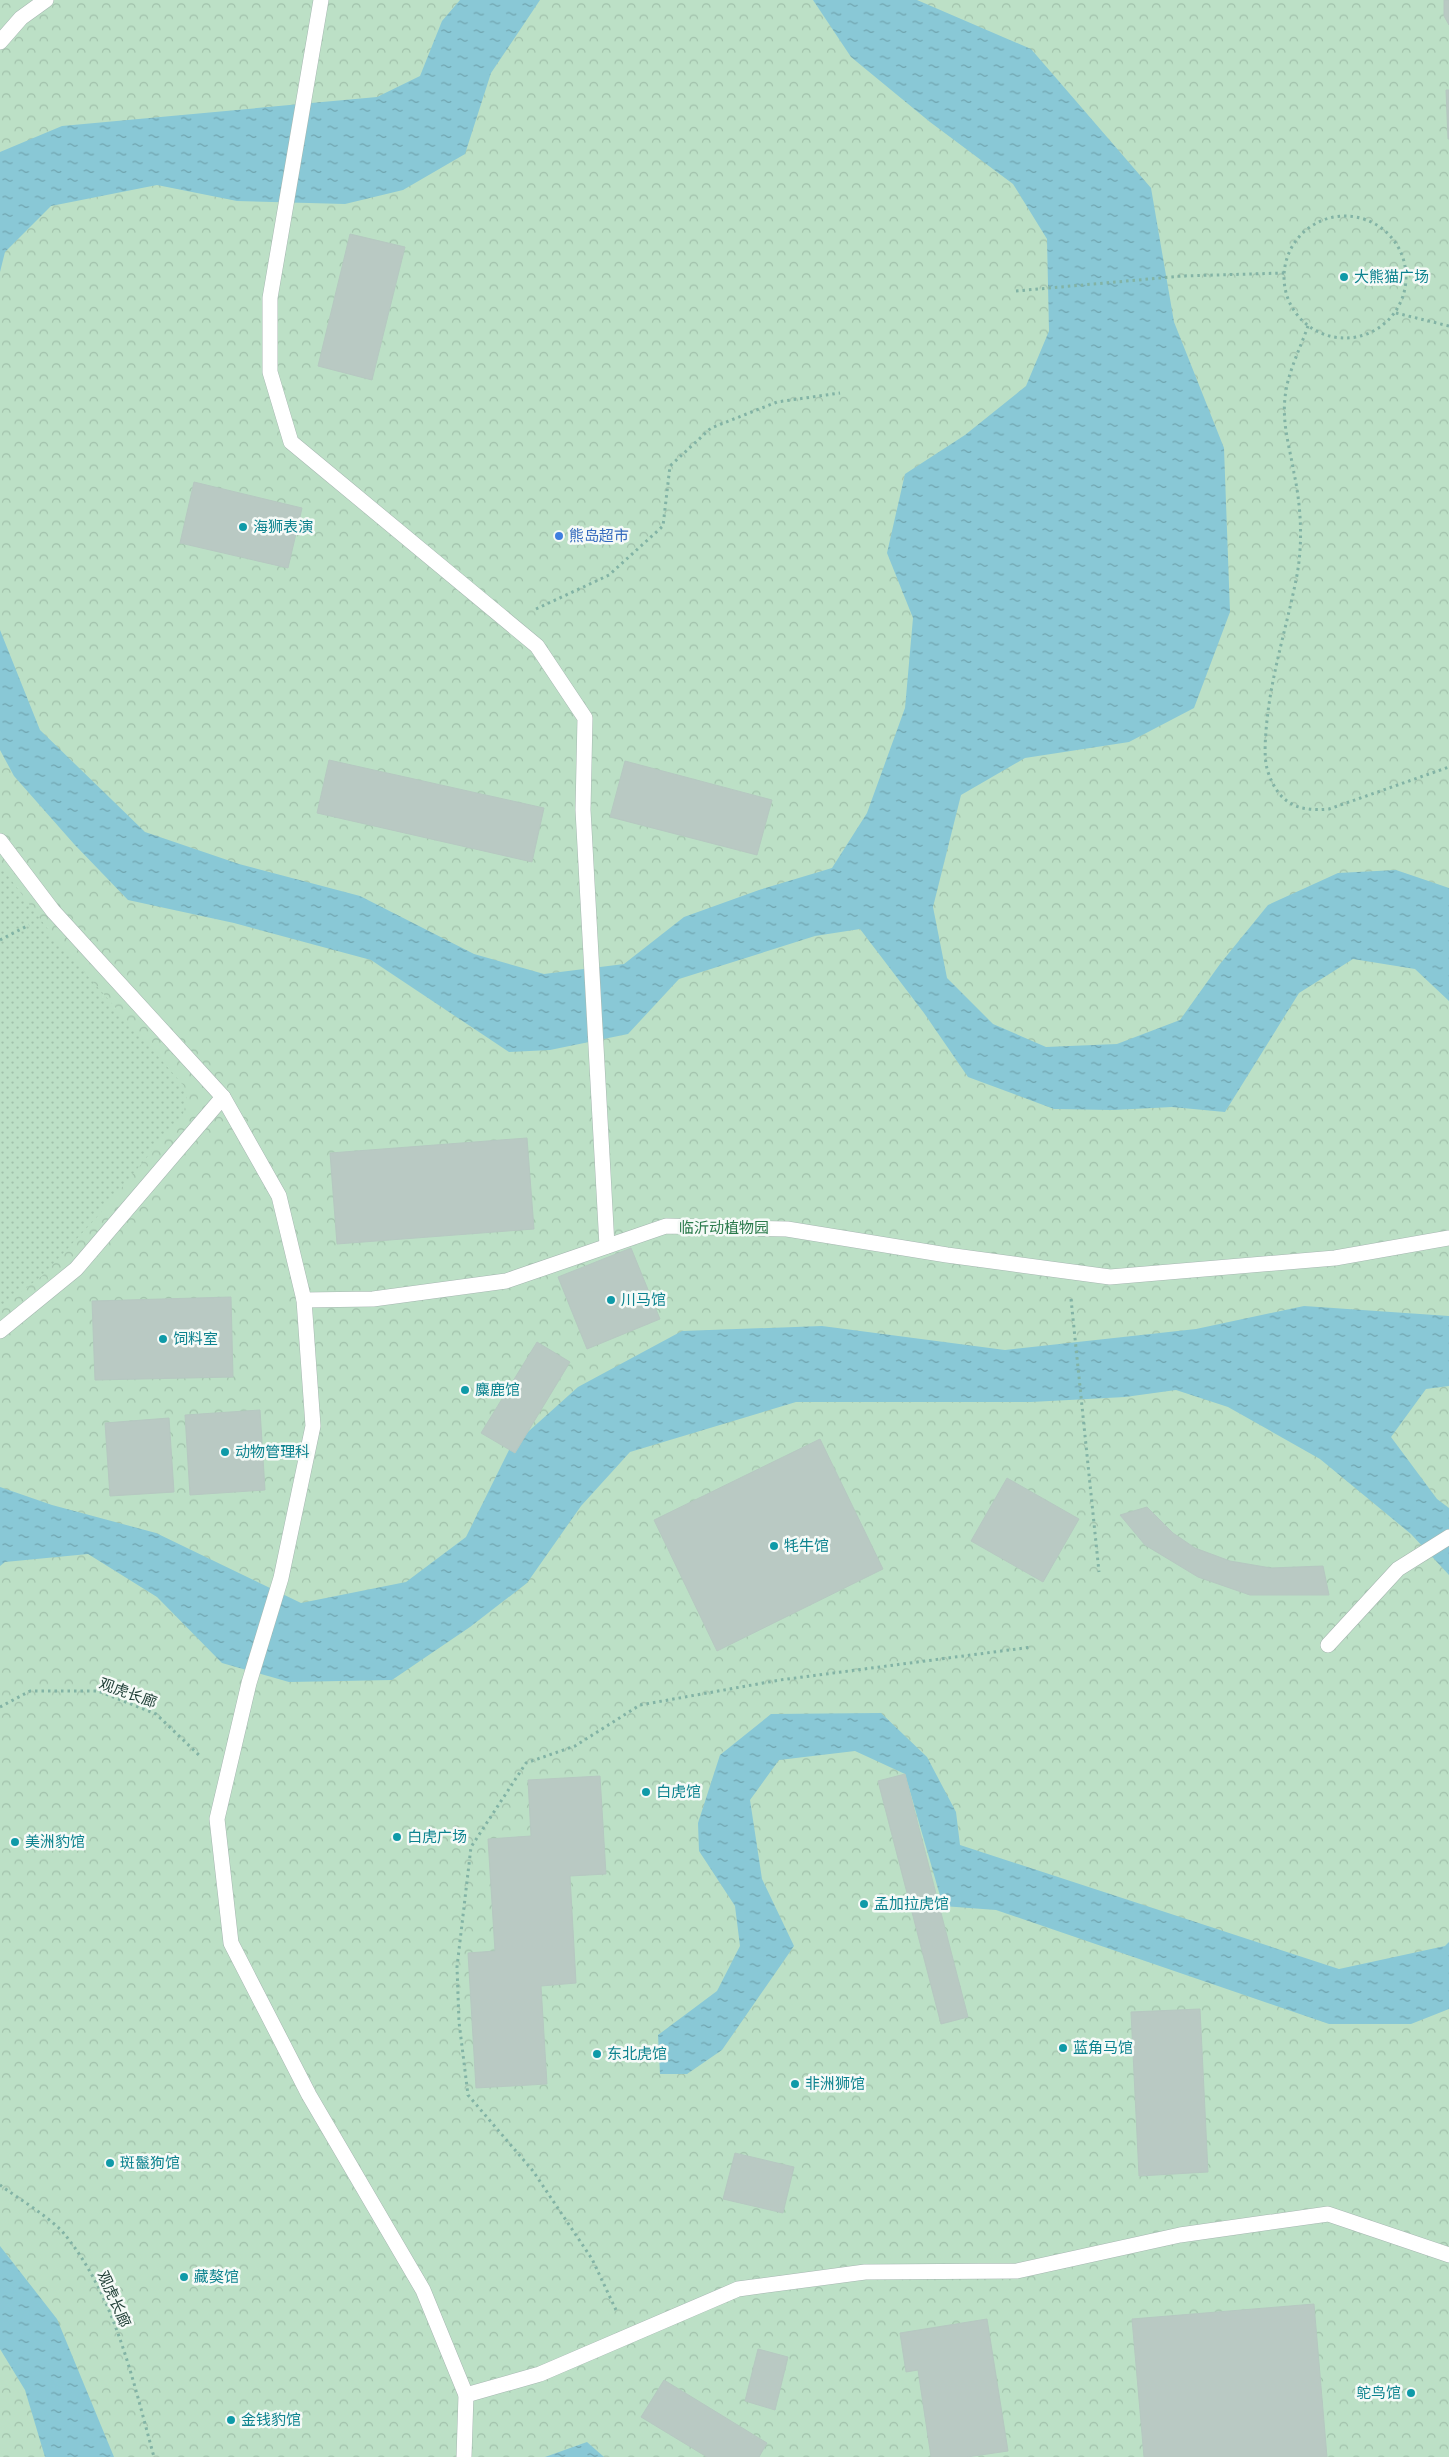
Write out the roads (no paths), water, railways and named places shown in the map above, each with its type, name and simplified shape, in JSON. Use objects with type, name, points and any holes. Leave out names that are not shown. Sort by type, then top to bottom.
[{"type":"lane","points":[[0,42],[20,18],[46,0]]},
{"type":"lane","points":[[321,0],[270,298],[270,372],[291,442],[537,646],[585,718],[583,810],[607,1246]]},
{"type":"lane","points":[[0,841],[53,912],[223,1097],[279,1196],[304,1300],[313,1426],[281,1578],[249,1683],[217,1819],[231,1943],[309,2095],[424,2290],[466,2396],[464,2457]]},
{"type":"lane","points":[[0,1331],[76,1269],[223,1097]]},
{"type":"lane","points":[[304,1300],[373,1299],[506,1281],[666,1226],[787,1229],[947,1255],[1110,1277],[1335,1258],[1449,1238]]},
{"type":"lane","points":[[1328,1645],[1398,1569],[1449,1537]]},
{"type":"lane","points":[[466,2396],[540,2374],[738,2289],[865,2272],[1017,2271],[1180,2235],[1328,2214],[1449,2255]]},
{"type":"water","points":[[460,0],[540,0],[491,73],[465,154],[403,190],[345,204],[237,201],[157,185],[51,206],[5,252],[0,272],[0,152],[62,126],[377,97],[420,76],[442,21]]},
{"type":"water","points":[[813,0],[917,0],[1031,49],[1151,188],[1174,322],[1224,448],[1230,612],[1194,708],[1129,742],[1025,758],[961,795],[933,907],[947,978],[993,1024],[1046,1047],[1117,1044],[1180,1020],[1220,964],[1268,905],[1338,873],[1396,870],[1449,888],[1449,1001],[1415,969],[1353,959],[1299,993],[1225,1112],[1172,1107],[1113,1110],[1054,1109],[968,1077],[924,1013],[860,929],[815,936],[679,979],[628,1034],[550,1050],[509,1052],[371,960],[234,923],[128,900],[74,844],[14,776],[0,750],[0,630],[40,730],[145,832],[239,864],[360,896],[474,954],[544,974],[624,964],[684,917],[759,890],[832,868],[867,813],[905,708],[913,618],[887,553],[905,474],[965,435],[1026,386],[1049,331],[1047,239],[1013,184],[930,122],[851,57]]},
{"type":"water","points":[[1304,1306],[1449,1316],[1449,1386],[1426,1389],[1391,1437],[1437,1499],[1449,1508],[1449,1575],[1411,1534],[1320,1459],[1228,1407],[1176,1390],[1125,1397],[1031,1402],[796,1402],[630,1452],[581,1506],[527,1583],[470,1627],[392,1680],[289,1682],[222,1663],[157,1597],[88,1554],[5,1562],[0,1566],[0,1487],[52,1505],[156,1533],[301,1603],[406,1582],[466,1537],[510,1448],[578,1387],[682,1331],[822,1326],[1005,1350],[1196,1329]]},
{"type":"water","points":[[881,1713],[927,1757],[956,1812],[960,1845],[1339,1969],[1445,1946],[1449,1942],[1449,2009],[1411,2024],[1329,2024],[996,1910],[943,1906],[905,1774],[855,1751],[779,1760],[750,1800],[762,1879],[794,1946],[722,2050],[687,2074],[660,2074],[658,2035],[717,1991],[740,1946],[735,1906],[699,1851],[698,1823],[720,1755],[771,1714]]},
{"type":"water","points":[[0,2246],[57,2319],[114,2457],[45,2457],[25,2390],[0,2349]]},
{"type":"water","points":[[587,2442],[604,2457],[545,2457]]},
{"type":"place","name":"大熊猫广场","points":[[1344,277]]},
{"type":"place","name":"海狮表演","points":[[243,527]]},
{"type":"place","name":"熊岛超市","points":[[559,536]]},
{"type":"place","name":"川马馆","points":[[611,1300]]},
{"type":"place","name":"饲料室","points":[[163,1339]]},
{"type":"place","name":"麋鹿馆","points":[[465,1390]]},
{"type":"place","name":"动物管理科","points":[[225,1452]]},
{"type":"place","name":"牦牛馆","points":[[774,1546]]},
{"type":"place","name":"白虎馆","points":[[646,1792]]},
{"type":"place","name":"白虎广场","points":[[397,1837]]},
{"type":"place","name":"美洲豹馆","points":[[15,1842]]},
{"type":"place","name":"孟加拉虎馆","points":[[864,1904]]},
{"type":"place","name":"蓝角马馆","points":[[1063,2048]]},
{"type":"place","name":"东北虎馆","points":[[597,2054]]},
{"type":"place","name":"非洲狮馆","points":[[795,2084]]},
{"type":"place","name":"斑鬣狗馆","points":[[110,2163]]},
{"type":"place","name":"藏獒馆","points":[[184,2277]]},
{"type":"place","name":"鸵鸟馆","points":[[1411,2393]]},
{"type":"place","name":"金钱豹馆","points":[[231,2420]]},
{"type":"park label","name":"临沂动植物园","points":[[724,1228]]}]
